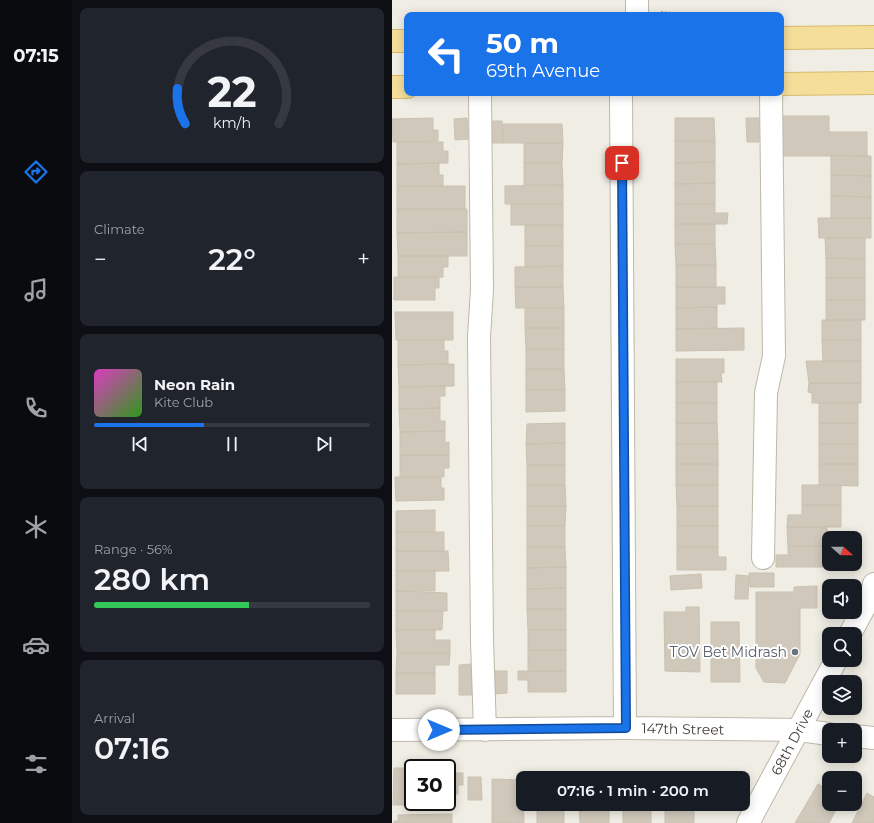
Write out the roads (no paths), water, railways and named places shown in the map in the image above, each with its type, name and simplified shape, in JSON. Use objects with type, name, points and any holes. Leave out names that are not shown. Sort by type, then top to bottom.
[{"type":"main road","points":[[784,38],[874,37]]},
{"type":"main road","points":[[392,41],[404,41]]},
{"type":"main road","points":[[784,84],[874,83]]},
{"type":"main road","points":[[392,87],[404,87]]},
{"type":"street","points":[[637,0],[637,12]]},
{"type":"street","points":[[480,96],[482,290],[479,361],[482,641],[485,730]]},
{"type":"street","points":[[621,96],[626,728]]},
{"type":"street","points":[[764,558],[766,393],[774,356],[771,96]]},
{"type":"street","points":[[854,627],[872,593],[874,584]]},
{"type":"street","name":"68th Drive","points":[[748,823],[832,667]]},
{"type":"street","name":"147th Street","points":[[392,730],[626,728],[799,730],[822,733]]},
{"type":"street","points":[[862,737],[874,738]]},
{"type":"place","name":"TOV Bet Midrash","points":[[795,652]]}]
